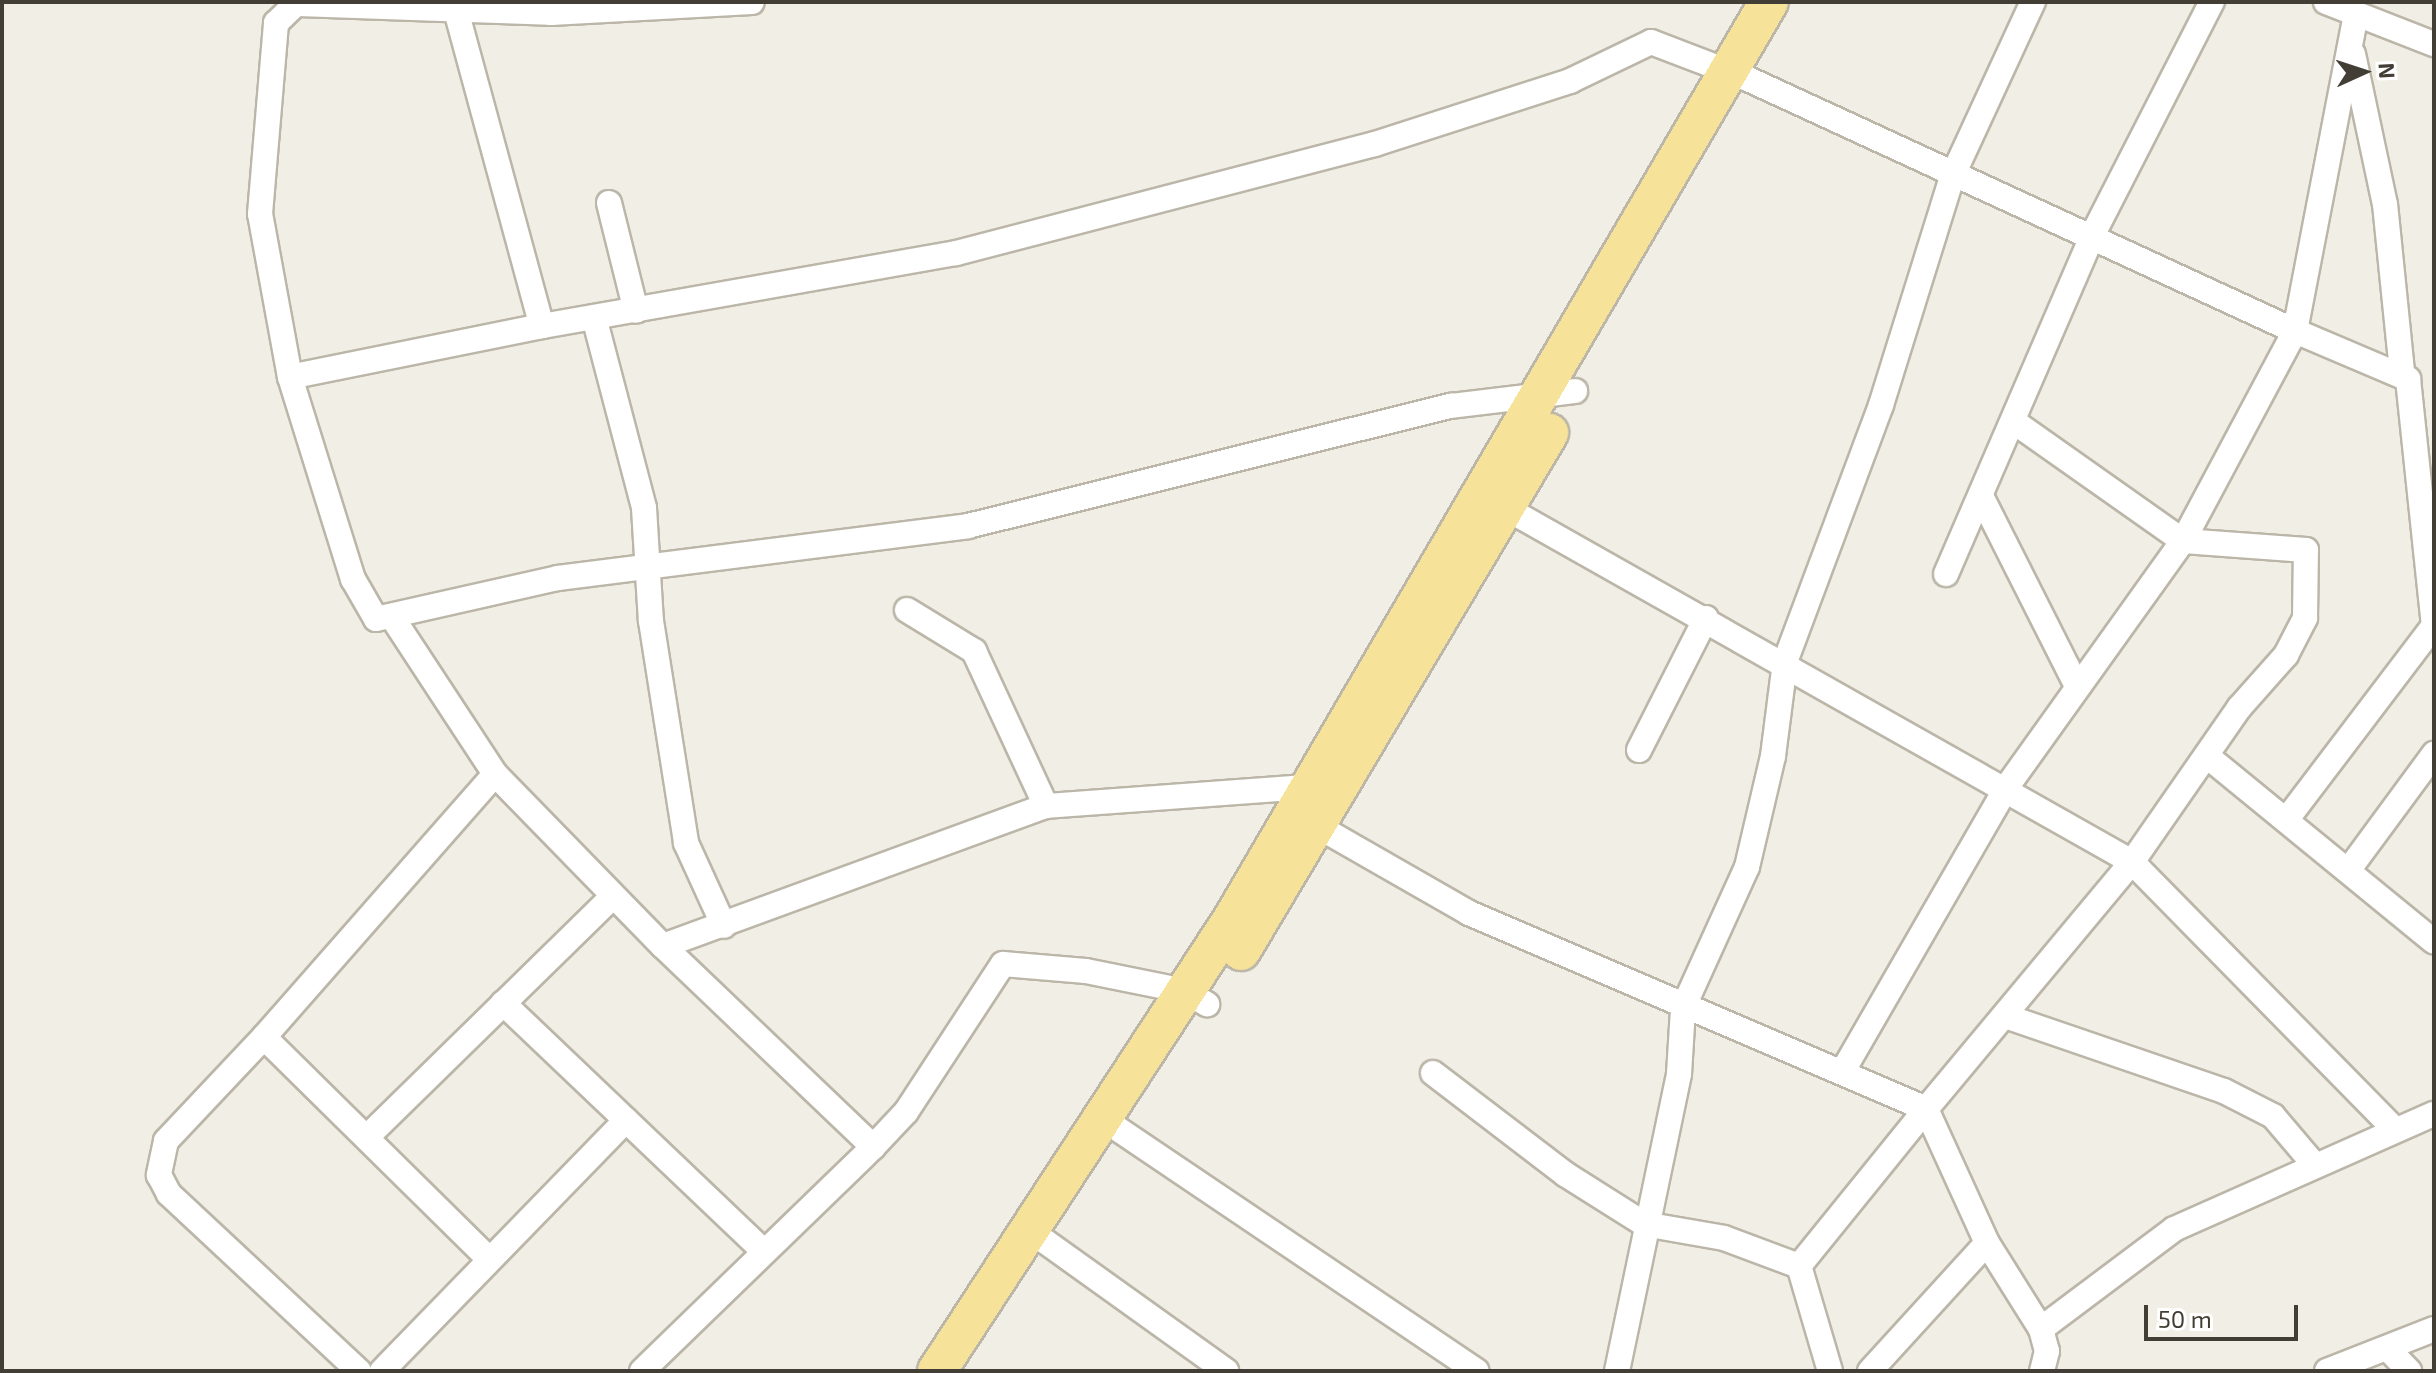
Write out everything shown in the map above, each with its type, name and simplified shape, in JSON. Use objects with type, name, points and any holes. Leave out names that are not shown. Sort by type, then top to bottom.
[{"type":"main road","points":[[965,1371],[1042,1238],[1242,927],[1496,502],[1735,76],[1769,2]]},
{"type":"main road","points":[[1735,76],[1795,2]]},
{"type":"main road","points":[[937,1371],[1042,1238]]},
{"type":"street","points":[[752,2],[443,10],[296,4],[276,23],[260,214],[290,377],[363,605],[376,619],[394,620],[494,590],[648,566],[968,526],[1451,406],[1561,390]]},
{"type":"street","points":[[1617,1371],[1644,1224],[1679,1074],[1683,1008],[1747,867],[1773,756],[1785,662],[1881,405],[1952,177],[2033,2]]},
{"type":"street","points":[[1946,574],[1983,500],[2013,421],[2092,236],[2212,2]]},
{"type":"street","points":[[2326,2],[2434,44]]},
{"type":"street","points":[[443,10],[542,326]]},
{"type":"street","points":[[1844,1069],[2006,788],[2075,682],[2183,541],[2295,331],[2356,14]]},
{"type":"street","points":[[2287,819],[2434,625],[2411,393],[2402,371],[2385,204],[2350,42]]},
{"type":"street","points":[[290,377],[542,326],[956,253],[1360,148],[1570,81],[1638,44],[1664,44],[1952,177],[2092,236],[2295,331],[2402,371]]},
{"type":"street","points":[[609,203],[636,311]]},
{"type":"street","points":[[594,317],[636,461],[663,722],[686,843],[724,926]]},
{"type":"street","points":[[1799,1266],[2132,862],[2207,756],[2300,634],[2310,562],[2306,550],[2183,541],[2013,421]]},
{"type":"street","points":[[1983,500],[2075,682]]},
{"type":"street","points":[[1496,502],[1785,662],[2132,862],[2394,1129]]},
{"type":"street","points":[[907,610],[974,651],[1046,806]]},
{"type":"street","points":[[1639,750],[1706,618]]},
{"type":"street","points":[[394,620],[495,774],[663,946],[873,1147]]},
{"type":"street","points":[[2350,868],[2434,754]]},
{"type":"street","points":[[2207,756],[2350,868],[2433,939]]},
{"type":"street","points":[[359,1371],[169,1194],[159,1175],[166,1141],[264,1037],[495,774]]},
{"type":"street","points":[[663,946],[1046,806],[1315,804],[1469,913],[1683,1008],[1844,1069],[1926,1109],[1987,1243],[2041,1329],[2047,1351],[2042,1371]]},
{"type":"street","points":[[367,1137],[613,896]]},
{"type":"street","points":[[642,1371],[906,1112],[1003,964],[1196,998]]},
{"type":"street","points":[[503,1003],[762,1250]]},
{"type":"street","points":[[2005,1016],[2224,1091],[2273,1116],[2313,1163]]},
{"type":"street","points":[[264,1037],[489,1259]]},
{"type":"street","points":[[1433,1073],[1565,1174],[1644,1224],[1724,1238],[1799,1266]]},
{"type":"street","points":[[2041,1329],[2174,1229],[2313,1163],[2434,1114]]},
{"type":"street","points":[[382,1371],[626,1120]]},
{"type":"street","points":[[1115,1125],[1477,1371]]},
{"type":"street","points":[[1042,1238],[1226,1371]]},
{"type":"street","points":[[1870,1371],[1987,1243]]},
{"type":"street","points":[[1799,1266],[1830,1371]]},
{"type":"street","points":[[2327,1371],[2434,1329]]},
{"type":"street","points":[[2387,1348],[2409,1371]]}]
